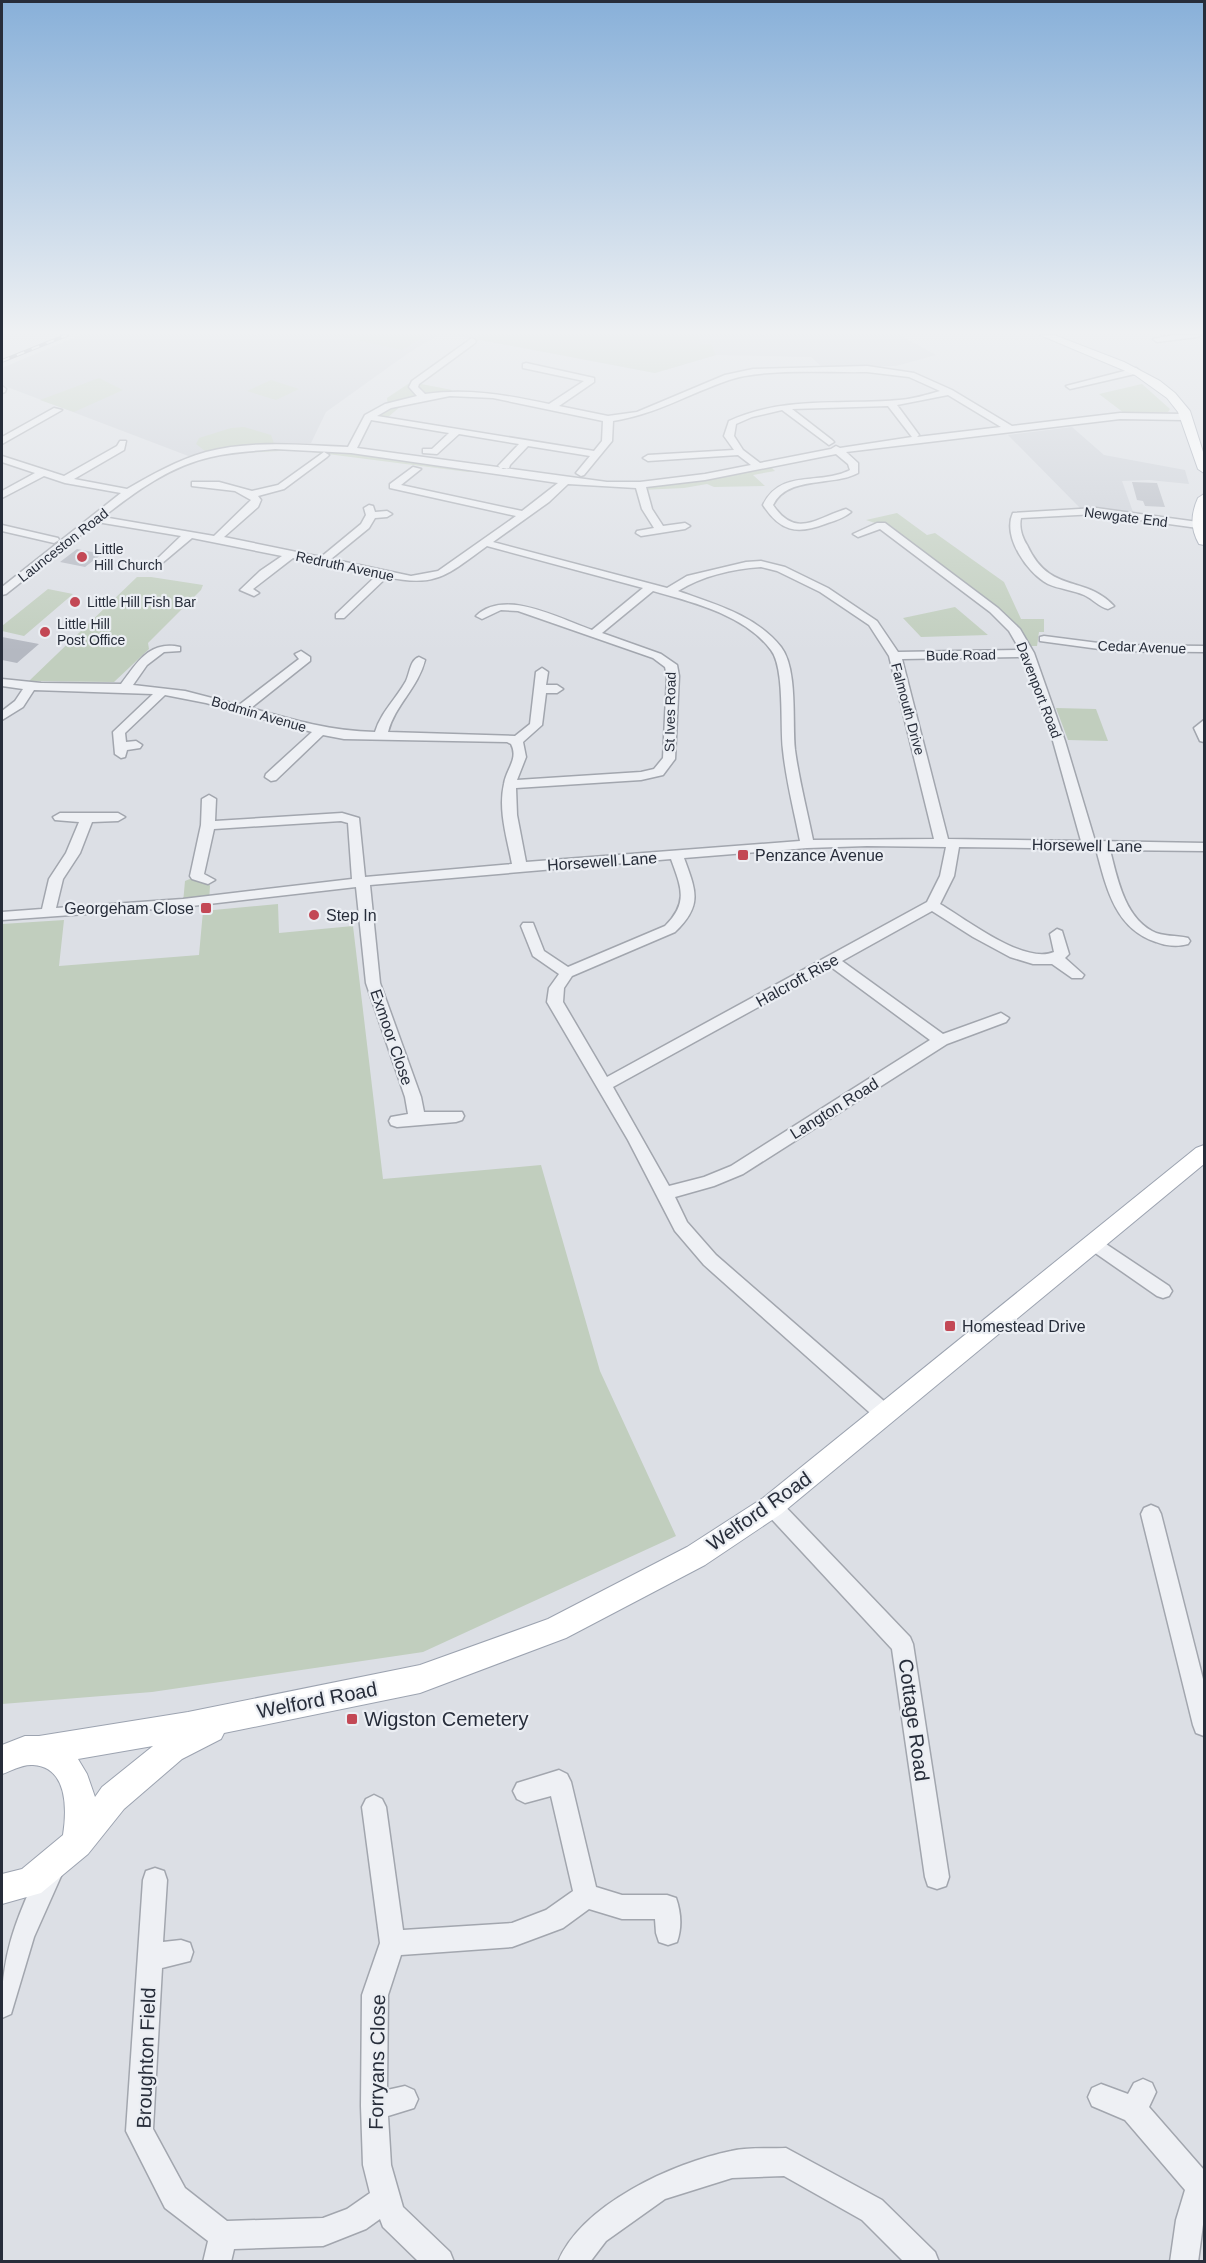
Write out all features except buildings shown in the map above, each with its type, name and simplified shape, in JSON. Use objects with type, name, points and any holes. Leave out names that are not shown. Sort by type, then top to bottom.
[{"type":"main road","points":[[1195,441],[1204,469]]},
{"type":"main road","points":[[1204,498],[1198,513],[1198,525],[1204,541]]},
{"type":"main road","name":"Welford Road","points":[[2,1760],[32,1750],[38,1751],[233,1718],[420,1679],[556,1629],[644,1585],[696,1556],[772,1506],[1204,1153]]},
{"type":"main road","name":"Welford Road","points":[[2,1889],[30,1882],[67,1852],[114,1798],[172,1749],[233,1718]]},
{"type":"main road","points":[[38,1751],[54,1757],[65,1765],[73,1776],[80,1793],[81,1820],[67,1852]]},
{"type":"street","points":[[351,450],[356,441]]},
{"type":"street","points":[[426,451],[434,452],[447,441]]},
{"type":"street","points":[[516,441],[597,454]]},
{"type":"street","points":[[581,473],[607,441]]},
{"type":"street","points":[[732,441],[740,452],[759,466]]},
{"type":"street","points":[[825,441],[848,457],[855,468],[851,474],[840,480],[811,480],[778,490],[770,498],[768,505],[783,524],[794,527],[810,526],[846,512]]},
{"type":"street","name":"Launceston Road","points":[[2,592],[129,492],[168,469],[209,454],[275,446],[351,450],[566,481],[640,485],[695,479],[759,466],[832,446],[893,441]]},
{"type":"street","points":[[502,465],[526,442]]},
{"type":"street","points":[[65,480],[125,447]]},
{"type":"street","points":[[648,458],[740,452]]},
{"type":"street","points":[[195,483],[206,483],[254,494],[280,487],[315,458]]},
{"type":"street","points":[[2,459],[41,474],[129,492]]},
{"type":"street","points":[[416,469],[391,488],[525,515]]},
{"type":"street","points":[[2,495],[41,474]]},
{"type":"street","name":"Redruth Avenue","points":[[95,519],[216,538],[383,575],[411,579],[441,574],[525,515],[566,481]]},
{"type":"street","points":[[640,485],[647,509],[660,530]]},
{"type":"street","points":[[216,538],[254,505],[256,500],[254,494]]},
{"type":"street","name":"Newgate End","points":[[1108,606],[1089,593],[1058,585],[1044,577],[1020,545],[1014,522],[1017,515],[1096,511],[1198,525]]},
{"type":"street","points":[[324,561],[365,526],[370,512],[387,514]]},
{"type":"street","points":[[858,534],[893,522]]},
{"type":"street","name":"Davenport Road","points":[[880,525],[994,610],[1014,629],[1028,653],[1095,845],[1120,908],[1131,924],[1166,947],[1184,941]]},
{"type":"street","points":[[641,532],[685,526]]},
{"type":"street","points":[[2,528],[54,540]]},
{"type":"street","points":[[161,561],[190,534]]},
{"type":"street","points":[[486,543],[669,592],[719,609],[744,621],[777,649],[784,664],[789,751],[807,844]]},
{"type":"street","points":[[254,593],[245,591],[264,573],[292,554]]},
{"type":"street","name":"Falmouth Drive","points":[[669,592],[691,578],[717,570],[746,565],[774,567],[824,590],[873,623],[895,657],[948,843]]},
{"type":"street","points":[[340,616],[383,575]]},
{"type":"street","points":[[594,634],[651,587]]},
{"type":"street","points":[[1089,593],[1101,590]]},
{"type":"street","name":"St Ives Road","points":[[482,616],[499,608],[519,608],[657,656],[671,665],[674,676],[669,759],[658,772],[641,776],[530,785],[510,784]]},
{"type":"street","name":"Cedar Avenue","points":[[1044,639],[1114,648],[1204,649]]},
{"type":"street","points":[[124,687],[143,663],[160,647],[177,649]]},
{"type":"street","name":"Bude Road","points":[[895,657],[1028,653]]},
{"type":"street","points":[[243,708],[307,658]]},
{"type":"street","points":[[381,734],[383,722],[417,676],[419,660]]},
{"type":"street","points":[[520,867],[511,820],[510,784],[521,753],[516,741],[536,725],[542,672]]},
{"type":"street","name":"Bodmin Avenue","points":[[2,683],[31,686],[124,687],[163,691],[243,708],[320,731],[344,735],[509,738],[516,741]]},
{"type":"street","points":[[2,716],[19,704],[31,686]]},
{"type":"street","points":[[540,689],[557,689]]},
{"type":"street","points":[[136,745],[121,751],[119,732],[163,691]]},
{"type":"street","points":[[1204,724],[1200,728],[1204,738]]},
{"type":"street","points":[[271,777],[320,731]]},
{"type":"street","points":[[197,879],[208,825],[209,799]]},
{"type":"street","points":[[208,825],[353,814],[361,883]]},
{"type":"street","points":[[60,817],[118,817]]},
{"type":"street","points":[[48,913],[56,879],[73,853],[87,818]]},
{"type":"street","name":"Horsewell Lane","points":[[2,916],[209,901],[520,867],[807,844],[867,842],[1204,847]]},
{"type":"street","points":[[948,843],[952,853],[940,893],[932,905],[1000,946],[1024,957],[1049,962],[1056,959],[1062,954],[1058,934]]},
{"type":"street","points":[[676,855],[688,892],[689,906],[682,919],[670,929],[567,973],[557,988],[555,1002],[636,1139],[681,1226],[710,1260],[885,1414]]},
{"type":"street","name":"Exmoor Close","points":[[361,883],[373,983],[413,1097],[417,1118]]},
{"type":"street","name":"Halcroft Rise","points":[[602,1085],[932,905]]},
{"type":"street","points":[[528,926],[538,953],[567,973]]},
{"type":"street","points":[[1056,959],[1077,975]]},
{"type":"street","points":[[833,961],[941,1040]]},
{"type":"street","name":"Langton Road","points":[[664,1194],[708,1182],[737,1170],[941,1040],[1001,1017]]},
{"type":"street","points":[[397,1121],[456,1116]]},
{"type":"street","points":[[1094,1243],[1163,1291]]},
{"type":"street","name":"Cottage Road","points":[[772,1506],[902,1644],[937,1878]]},
{"type":"street","points":[[1151,1514],[1204,1725]]},
{"type":"street","points":[[525,1791],[559,1782],[586,1896]]},
{"type":"street","name":"Forryans Close","points":[[374,1807],[392,1943],[375,1995],[374,2106],[377,2165],[385,2199],[393,2217],[440,2262]]},
{"type":"street","points":[[2,2005],[22,1935],[67,1852]]},
{"type":"street","name":"Broughton Field","points":[[155,1880],[139,2131],[176,2198],[223,2235]]},
{"type":"street","points":[[586,1896],[622,1907],[667,1907],[668,1933]]},
{"type":"street","points":[[392,1943],[512,1935],[554,1919],[586,1896]]},
{"type":"street","points":[[151,1957],[180,1952]]},
{"type":"street","points":[[1101,2097],[1139,2101],[1203,2185],[1191,2217],[1184,2262]]},
{"type":"street","points":[[374,2106],[405,2099]]},
{"type":"street","points":[[572,2262],[596,2231],[658,2188],[732,2164],[786,2162],[872,2210],[925,2262]]},
{"type":"street","points":[[217,2262],[223,2235],[323,2232],[356,2219],[385,2199]]},
{"type":"shaded area","points":[[148,441],[312,441],[311,443],[267,443],[191,457]]},
{"type":"shaded area","points":[[1014,441],[1088,441],[1104,455],[1185,470],[1189,484],[1149,480],[1122,481],[1133,512],[1080,508]]},
{"type":"green space","points":[[198,441],[273,441],[275,446],[327,448],[482,470],[468,472],[296,450],[243,453],[227,451],[209,454],[196,444]]},
{"type":"green space","points":[[769,465],[775,471],[753,475],[765,486],[714,487],[707,484],[684,488],[641,490],[640,485]]},
{"type":"green space","points":[[897,513],[927,535],[935,533],[1004,582],[1021,619],[1044,619],[1044,632],[1039,632],[1037,646],[1024,646],[1014,629],[881,525],[866,520]]},
{"type":"green space","points":[[137,577],[203,585],[201,590],[148,643],[149,649],[114,682],[29,681]]},
{"type":"green space","points":[[48,589],[73,594],[24,636],[2,631],[2,626]]},
{"type":"green space","points":[[955,607],[988,635],[921,637],[903,618]]},
{"type":"green space","points":[[1056,708],[1096,709],[1108,741],[1068,740]]},
{"type":"green space","points":[[197,876],[208,880],[209,901],[183,903],[185,881]]},
{"type":"green space","points":[[278,904],[279,933],[353,926],[383,1179],[541,1165],[600,1371],[676,1536],[423,1652],[152,1692],[2,1704],[2,924],[64,920],[59,966],[199,955],[203,911]]},
{"type":"place","name":"Little Hill Church","points":[[82,557]]},
{"type":"place","name":"Little Hill Fish Bar","points":[[75,602]]},
{"type":"place","name":"Little Hill Post Office","points":[[45,632]]},
{"type":"place","name":"Penzance Avenue","points":[[743,855]]},
{"type":"place","name":"Georgeham Close","points":[[206,908]]},
{"type":"place","name":"Step In","points":[[314,915]]},
{"type":"place","name":"Homestead Drive","points":[[950,1326]]},
{"type":"place","name":"Wigston Cemetery","points":[[352,1719]]}]
